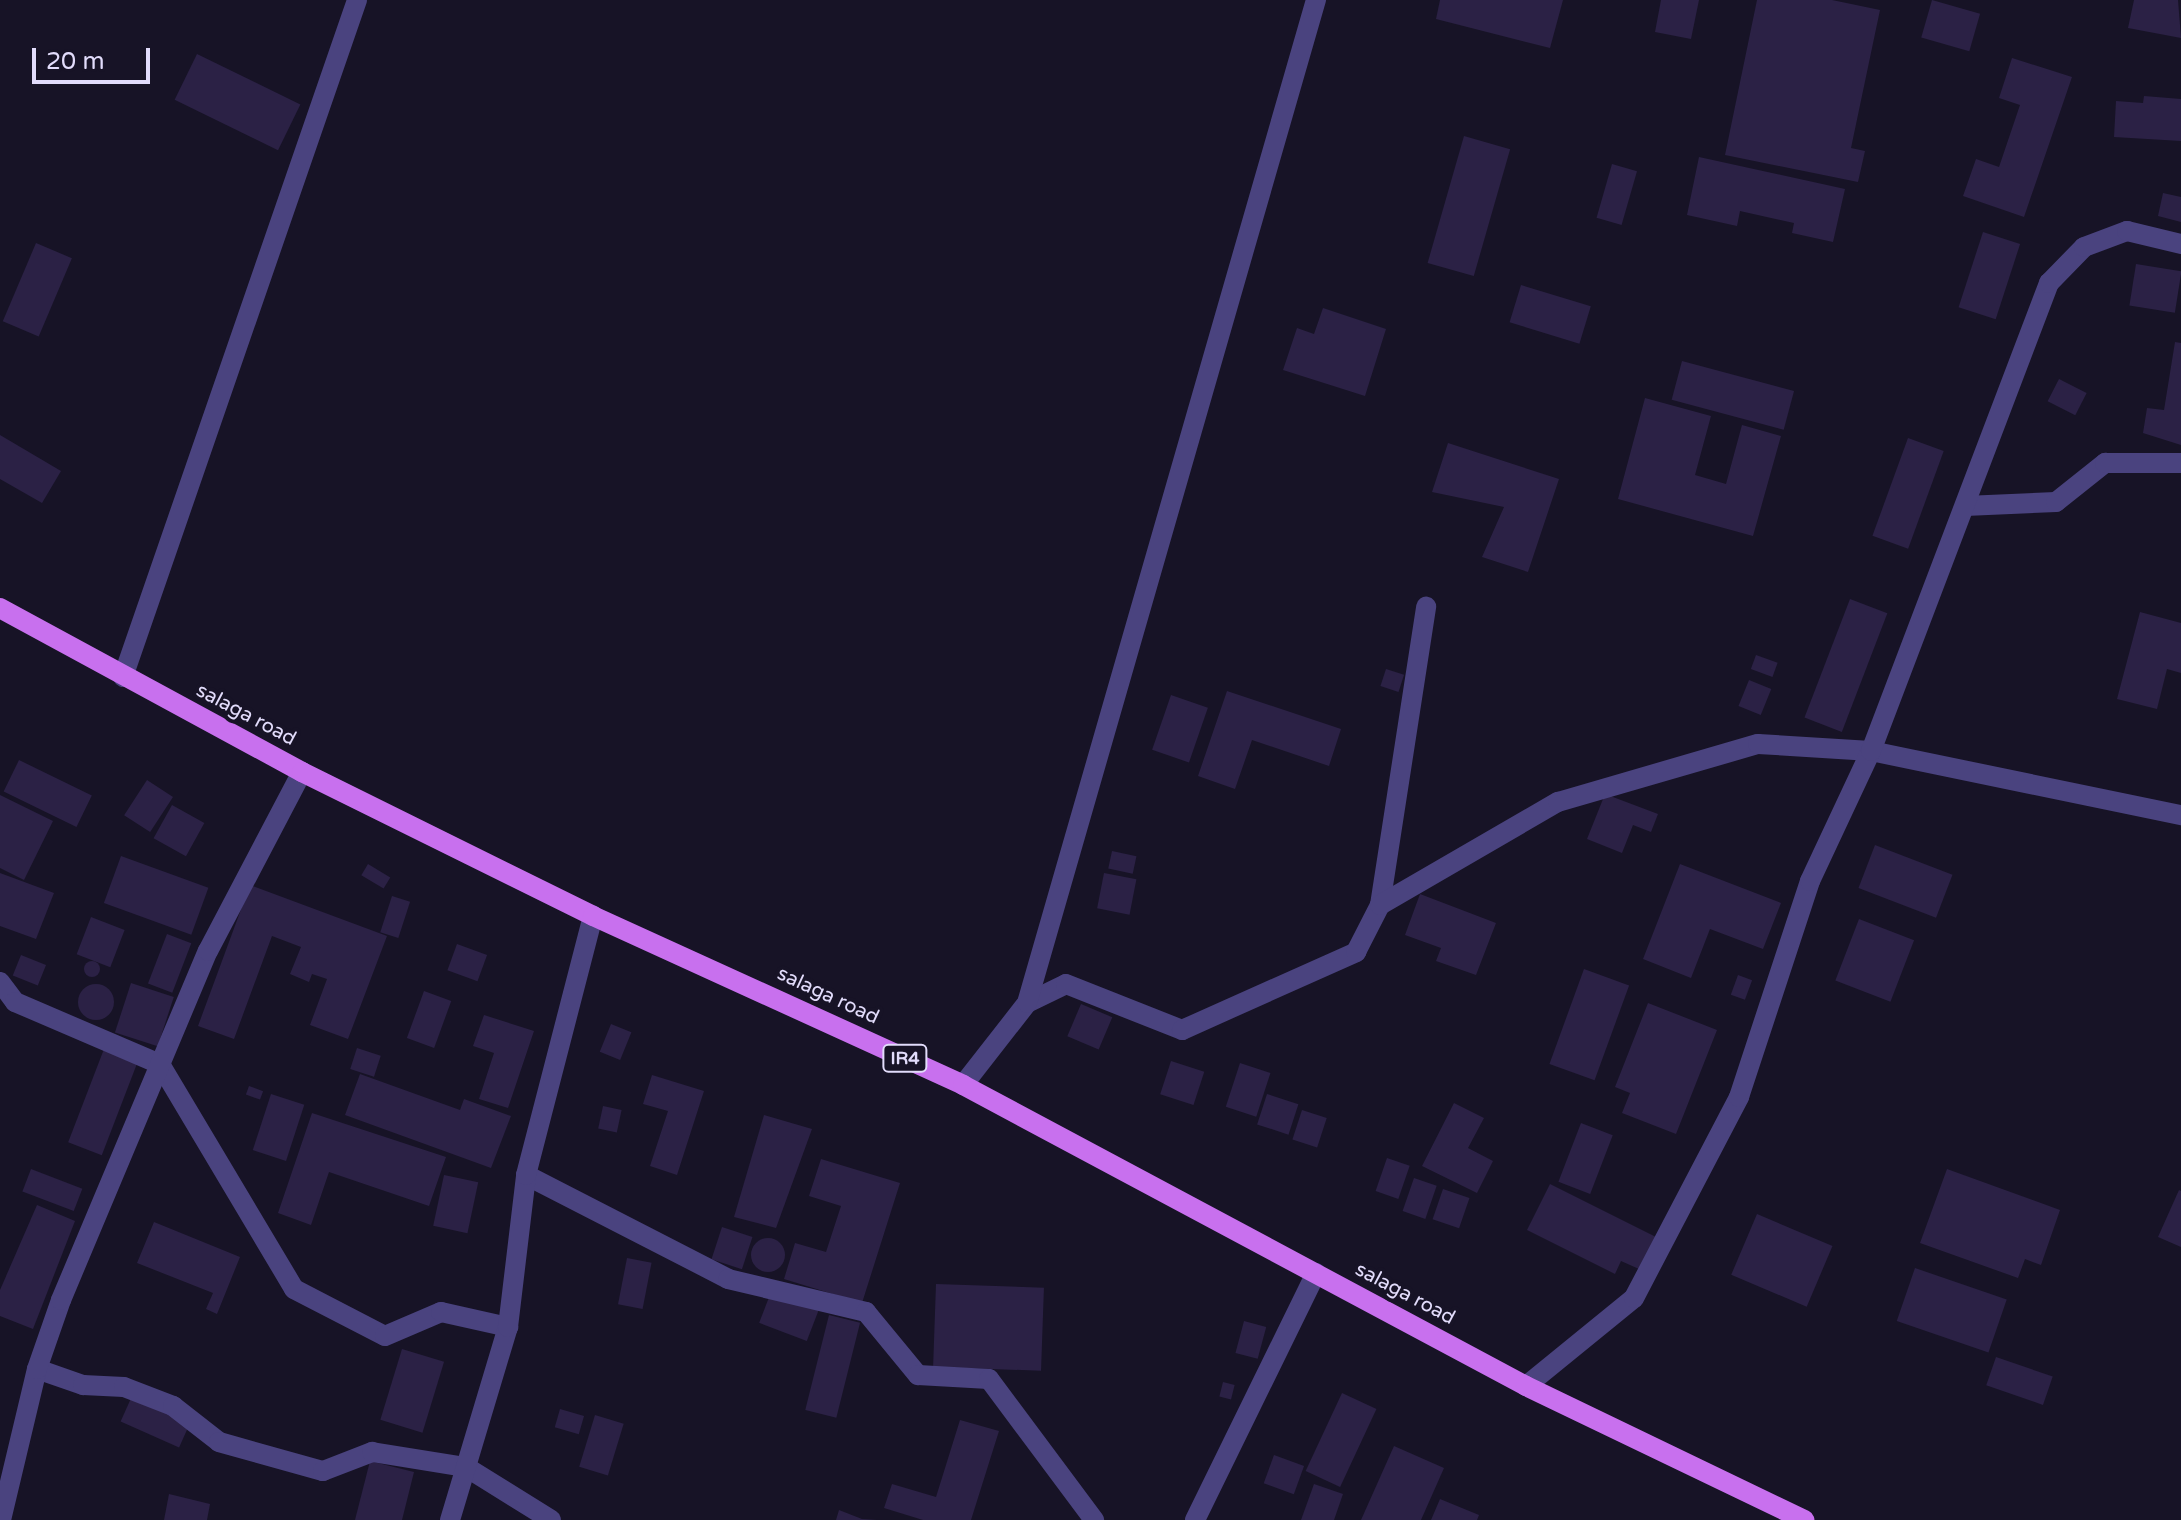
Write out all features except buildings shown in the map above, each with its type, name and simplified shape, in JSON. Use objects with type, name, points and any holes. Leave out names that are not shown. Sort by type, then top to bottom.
[{"type":"main road","name":"salaga road","points":[[0,608],[302,772],[593,916],[963,1085],[1526,1386],[1804,1520]]},
{"type":"street","points":[[123,677],[357,0]]},
{"type":"street","points":[[963,1085],[1027,1003],[1316,0]]},
{"type":"street","points":[[1526,1386],[1634,1298],[1739,1097],[1810,881],[1871,751],[2049,283],[2084,247],[2127,231],[2181,244]]},
{"type":"street","points":[[1965,506],[2056,502],[2105,463],[2181,463]]},
{"type":"street","points":[[1027,1003],[1066,984],[1182,1030],[1356,952],[1380,905],[1426,607]]},
{"type":"street","points":[[1380,905],[1558,802],[1758,744],[1871,751],[2181,815]]},
{"type":"street","points":[[1,1520],[4,1491],[37,1369],[208,951],[302,772]]},
{"type":"street","points":[[450,1520],[508,1327],[526,1175],[593,916]]},
{"type":"street","points":[[0,982],[15,1002],[160,1064],[294,1289],[385,1336],[441,1312],[508,1327]]},
{"type":"street","points":[[526,1175],[728,1279],[866,1312],[918,1375],[989,1379],[1094,1520]]},
{"type":"street","points":[[1195,1520],[1316,1273]]},
{"type":"street","points":[[37,1369],[83,1385],[124,1387],[173,1406],[219,1442],[323,1471],[372,1452],[466,1467],[551,1520]]}]
